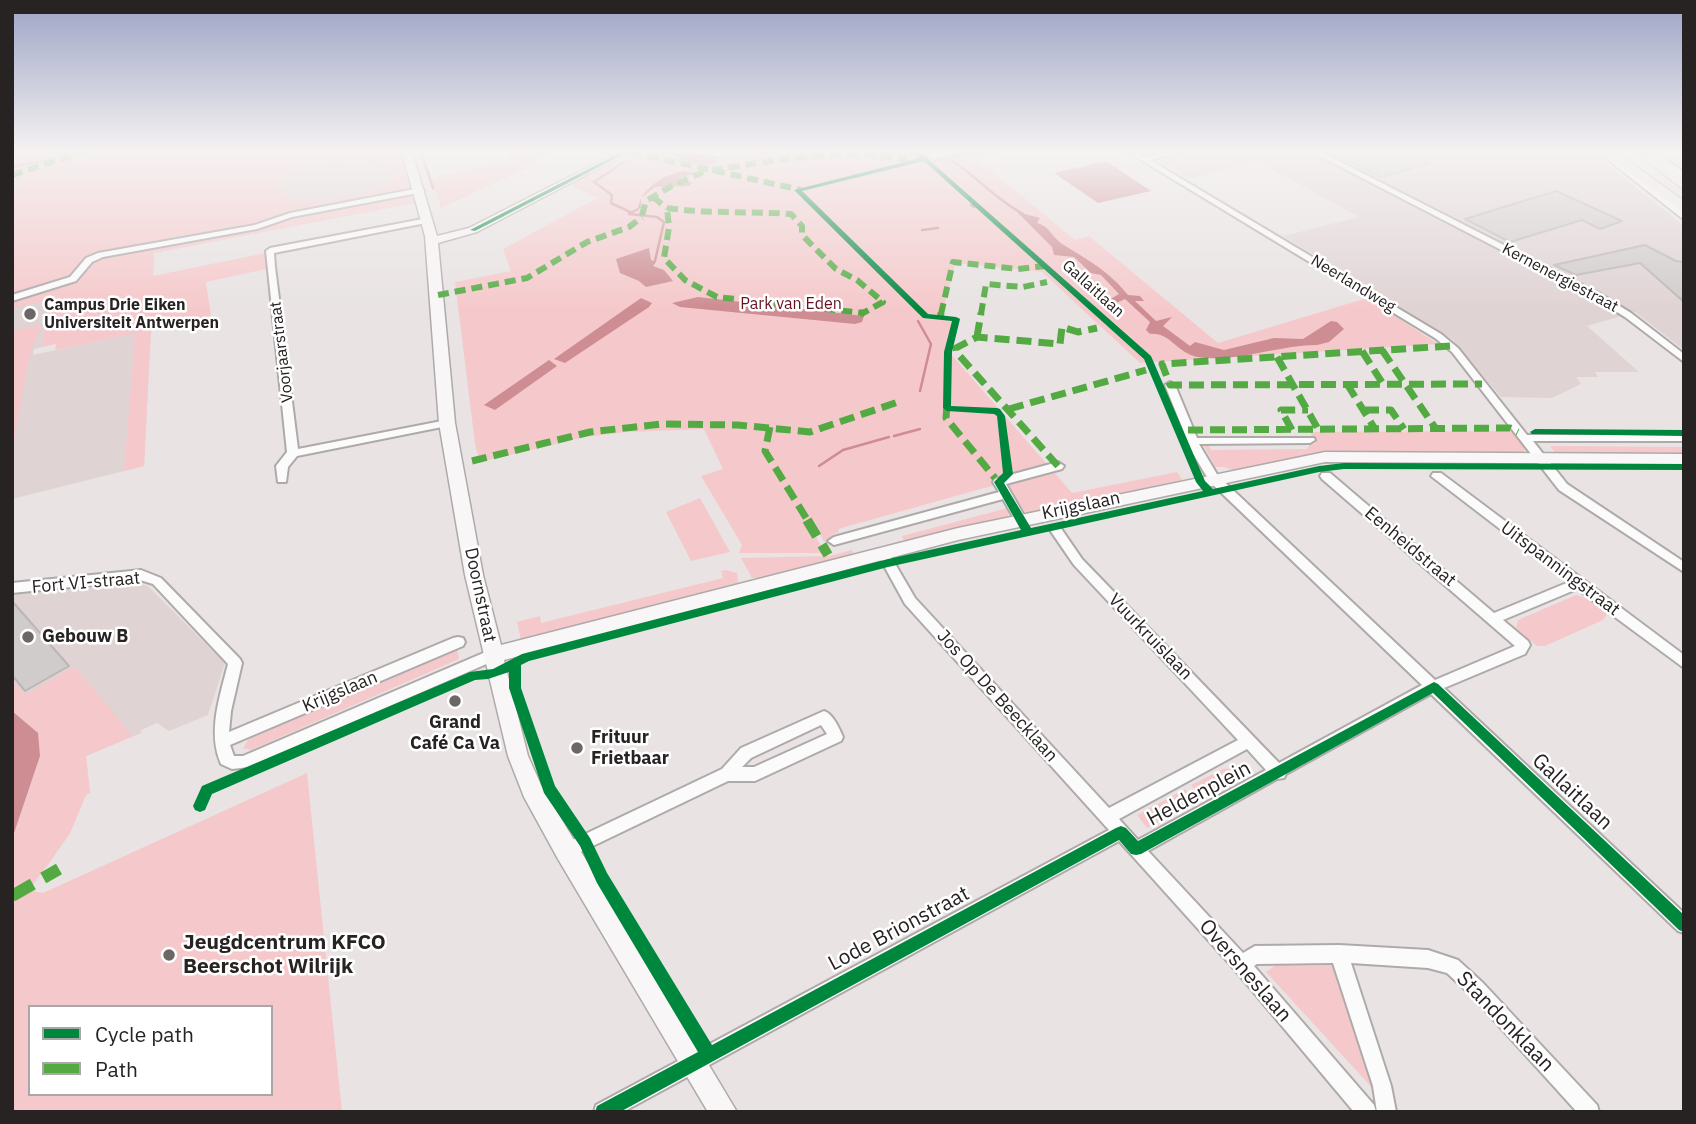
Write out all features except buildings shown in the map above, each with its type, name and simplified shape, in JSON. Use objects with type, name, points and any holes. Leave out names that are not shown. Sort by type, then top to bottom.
[{"type":"street","points":[[12,298],[73,279],[89,260],[101,255],[257,227],[290,215],[344,204]]},
{"type":"street","name":"Doornstraat","points":[[423,204],[431,239],[447,423],[474,575],[518,756],[532,790],[566,851],[695,1060],[723,1112]]},
{"type":"street","points":[[431,239],[466,228],[512,204]]},
{"type":"street","points":[[431,239],[474,230],[523,204]]},
{"type":"street","name":"Neerlandweg","points":[[1220,204],[1438,336],[1455,350],[1538,457],[1570,492],[1684,568]]},
{"type":"street","name":"Kernenergiestraat","points":[[1418,204],[1599,297],[1628,315],[1684,359]]},
{"type":"street","points":[[1671,204],[1684,217]]},
{"type":"street","name":"Voorjaarstraat","points":[[282,480],[282,466],[293,453],[271,251],[428,220]]},
{"type":"street","name":"Gallaitlaan","points":[[1170,385],[1193,441],[1214,479],[1684,925]]},
{"type":"street","points":[[293,453],[447,423]]},
{"type":"street","points":[[1523,438],[1684,438]]},
{"type":"street","points":[[1193,441],[1310,440]]},
{"type":"street","name":"Krijgslaan","points":[[302,735],[493,654],[1020,519],[1214,479],[1325,457],[1683,458]]},
{"type":"street","points":[[1020,519],[999,482],[1058,466]]},
{"type":"street","name":"Eenheidstraat","points":[[1326,476],[1521,640],[1523,645],[1520,650],[1434,687]]},
{"type":"street","name":"Uitspanningstraat","points":[[1437,476],[1684,663]]},
{"type":"street","points":[[834,541],[1005,494]]},
{"type":"street","name":"Vuurkruislaan","points":[[1056,530],[1078,562],[1249,741]]},
{"type":"street","name":"Jos Op De Beecklaan","points":[[883,553],[910,601],[1121,832]]},
{"type":"street","name":"Fort VI-straat","points":[[12,588],[141,575],[157,581],[235,663],[223,714],[222,742],[226,759]]},
{"type":"street","points":[[1495,618],[1579,583]]},
{"type":"street","name":"Krijgslaan","points":[[222,742],[458,642]]},
{"type":"street","points":[[1279,773],[1434,687]]},
{"type":"street","points":[[566,851],[727,774],[746,753],[824,718],[836,737],[755,774],[727,774]]},
{"type":"street","points":[[226,759],[232,763],[244,762],[302,735]]},
{"type":"street","name":"Heldenplein","points":[[1107,817],[1249,741],[1279,773],[1136,849]]},
{"type":"street","name":"Oversneslaan","points":[[1121,832],[1241,964],[1367,1112]]},
{"type":"street","name":"Lode Brionstraat","points":[[695,1060],[1121,832]]},
{"type":"street","points":[[1339,954],[1382,1086],[1387,1112]]},
{"type":"street","name":"Standonklaan","points":[[1241,964],[1255,955],[1339,954],[1427,959],[1452,967],[1477,989],[1590,1112]]},
{"type":"street","points":[[603,1112],[695,1060]]},
{"type":"shaded area","name":"Campus Drie Eiken Universiteit Antwerpen","points":[[12,204],[407,204],[154,253],[153,276],[50,298],[42,347],[34,349],[33,355],[151,329],[144,466],[12,499]]},
{"type":"shaded area","points":[[1336,204],[1657,204],[1684,226],[1684,350],[1635,312],[1587,326],[1639,372],[1595,372],[1598,377],[1576,377],[1581,384],[1552,398],[1501,397],[1453,340],[1283,236],[1359,217]]},
{"type":"shaded area","points":[[1017,212],[1040,218],[1037,223],[1062,244],[1105,272],[1128,295],[1140,296],[1144,301],[1135,301],[1156,321],[1172,317],[1163,326],[1190,346],[1195,342],[1224,350],[1274,338],[1303,339],[1331,321],[1337,322],[1344,329],[1329,342],[1317,345],[1227,358],[1190,355],[1163,336],[1150,334],[1146,330],[1150,322],[1125,299],[1114,304],[1109,300],[1119,294],[1101,275],[1091,273],[1074,257],[1054,255],[1052,247]]},
{"type":"shaded area","points":[[649,248],[651,260],[656,262],[653,266],[664,270],[673,281],[646,287],[620,273],[616,259]]},
{"type":"shaded area","points":[[698,297],[864,316],[862,322],[855,324],[680,307],[672,303]]},
{"type":"shaded area","points":[[641,298],[652,303],[565,363],[554,359]]},
{"type":"shaded area","points":[[549,360],[557,366],[495,410],[484,405]]},
{"type":"shaded area","points":[[132,582],[148,586],[225,663],[208,715],[169,731],[157,723],[141,730],[141,733],[86,756],[90,793],[86,795],[70,833],[48,865],[12,903],[12,593]]},
{"type":"shaded area","points":[[12,711],[38,733],[40,756],[12,839]]},
{"type":"green space","points":[[12,204],[407,204],[154,253],[153,276],[265,253],[266,269],[206,282],[211,316],[151,329],[144,466],[124,471],[135,333],[55,350],[56,344],[42,347],[49,299],[12,309]]},
{"type":"green space","name":"Park van Eden","points":[[585,204],[1032,204],[1075,240],[1089,236],[1218,343],[1367,298],[1438,344],[1140,363],[1042,272],[955,263],[942,315],[960,318],[951,354],[1072,493],[1177,472],[1182,480],[1028,513],[1020,510],[995,485],[838,529],[839,532],[831,535],[833,539],[824,542],[820,534],[815,535],[825,553],[739,553],[742,545],[701,476],[723,469],[704,429],[626,432],[585,437],[480,462],[475,444],[455,282],[511,271],[503,249]]},
{"type":"green space","points":[[41,325],[28,362],[12,453],[12,331]]},
{"type":"green space","points":[[1512,431],[1525,448],[1523,453],[1322,453],[1234,471],[1215,467],[1203,444],[1208,444],[1211,450],[1307,449],[1310,444],[1316,444],[1310,432]]},
{"type":"green space","points":[[1550,446],[1684,447],[1684,454],[1555,453]]},
{"type":"green space","points":[[700,498],[730,552],[691,561],[666,512]]},
{"type":"green space","points":[[1008,508],[1010,512],[1007,517],[905,542],[902,536]]},
{"type":"green space","points":[[852,550],[854,555],[760,578],[752,578],[741,558],[829,556]]},
{"type":"green space","points":[[721,571],[737,573],[738,583],[521,640],[517,622],[540,616],[541,623],[723,578]]},
{"type":"green space","points":[[1576,595],[1589,599],[1607,614],[1603,620],[1545,646],[1537,646],[1516,628],[1518,620]]},
{"type":"green space","points":[[457,648],[459,659],[251,750],[243,748],[249,739]]},
{"type":"green space","name":"Jeugdcentrum KFCO Beerschot Wilrijk","points":[[74,666],[133,736],[86,756],[90,793],[86,795],[70,833],[29,890],[43,893],[307,773],[342,1112],[12,1112],[12,839],[34,776],[26,721],[12,711],[12,679],[25,695]]},
{"type":"green space","points":[[1237,768],[1241,774],[1235,781],[1202,799],[1191,785],[1223,769]]},
{"type":"green space","points":[[1185,789],[1196,802],[1147,828],[1137,815]]},
{"type":"green space","points":[[1276,965],[1336,966],[1376,1092],[1266,972]]},
{"type":"waterway","points":[[614,204],[630,212]]},
{"type":"waterway","points":[[1008,204],[1023,214]]},
{"type":"waterway","points":[[638,209],[629,214],[657,217],[664,222],[655,261]]},
{"type":"waterway","points":[[922,230],[938,228]]},
{"type":"waterway","points":[[918,321],[931,344],[920,391]]},
{"type":"waterway","points":[[894,436],[920,429]]},
{"type":"waterway","points":[[819,466],[843,450],[889,437]]},
{"type":"marked path","points":[[642,215],[645,204]]},
{"type":"marked path","points":[[662,204],[667,208]]},
{"type":"marked path","points":[[667,208],[706,214],[749,211],[791,214],[802,226],[802,235],[836,269],[857,280],[883,302],[863,313],[717,297],[685,280],[664,258],[669,227],[667,208]]},
{"type":"marked path","points":[[438,295],[527,278],[563,259],[587,242],[629,227],[642,217]]},
{"type":"marked path","points":[[940,318],[953,262],[1018,269],[1045,266]]},
{"type":"marked path","points":[[977,337],[986,284],[1023,287],[1047,282]]},
{"type":"marked path","points":[[1058,466],[957,353],[956,348],[977,337],[1060,344],[1062,327],[1078,332],[1097,328]]},
{"type":"marked path","points":[[1450,346],[1162,364],[1170,385],[1482,384]]},
{"type":"marked path","points":[[1382,350],[1436,429]]},
{"type":"marked path","points":[[1362,351],[1383,384]]},
{"type":"marked path","points":[[1277,357],[1318,429]]},
{"type":"marked path","points":[[1009,409],[1146,370]]},
{"type":"marked path","points":[[1347,384],[1375,429]]},
{"type":"marked path","points":[[472,461],[590,432],[661,424],[738,425],[810,432],[901,401]]},
{"type":"marked path","points":[[947,404],[946,418],[995,478]]},
{"type":"marked path","points":[[1292,430],[1281,410],[1308,410]]},
{"type":"marked path","points":[[1364,410],[1391,410],[1404,429]]},
{"type":"marked path","points":[[770,427],[765,451],[828,555]]},
{"type":"marked path","points":[[1188,430],[1510,428],[1518,432]]},
{"type":"marked path","points":[[12,896],[59,869]]},
{"type":"cycle path","points":[[473,230],[523,204]]},
{"type":"cycle path","points":[[812,204],[926,316],[956,319],[948,352],[947,408],[997,411],[1001,416],[1008,474],[999,482],[1027,531]]},
{"type":"cycle path","points":[[976,204],[1148,358],[1201,482],[1209,491]]},
{"type":"cycle path","points":[[1535,432],[1684,433]]},
{"type":"cycle path","points":[[200,806],[207,790],[474,675],[495,673],[526,657],[888,563],[1319,469],[1344,466],[1684,467]]},
{"type":"cycle path","points":[[515,666],[515,688],[549,789],[585,842],[602,878],[708,1053]]},
{"type":"cycle path","points":[[603,1112],[1121,832],[1136,849],[1434,687],[1684,925]]},
{"type":"place","name":"Campus Drie Eiken Universiteit Antwerpen","points":[[30,314]]},
{"type":"place","name":"Gebouw B","points":[[28,637]]},
{"type":"place","name":"Grand Café Ca Va","points":[[455,701]]},
{"type":"place","name":"Frituur Frietbaar","points":[[577,748]]},
{"type":"place","name":"Jeugdcentrum KFCO Beerschot Wilrijk","points":[[169,955]]}]
